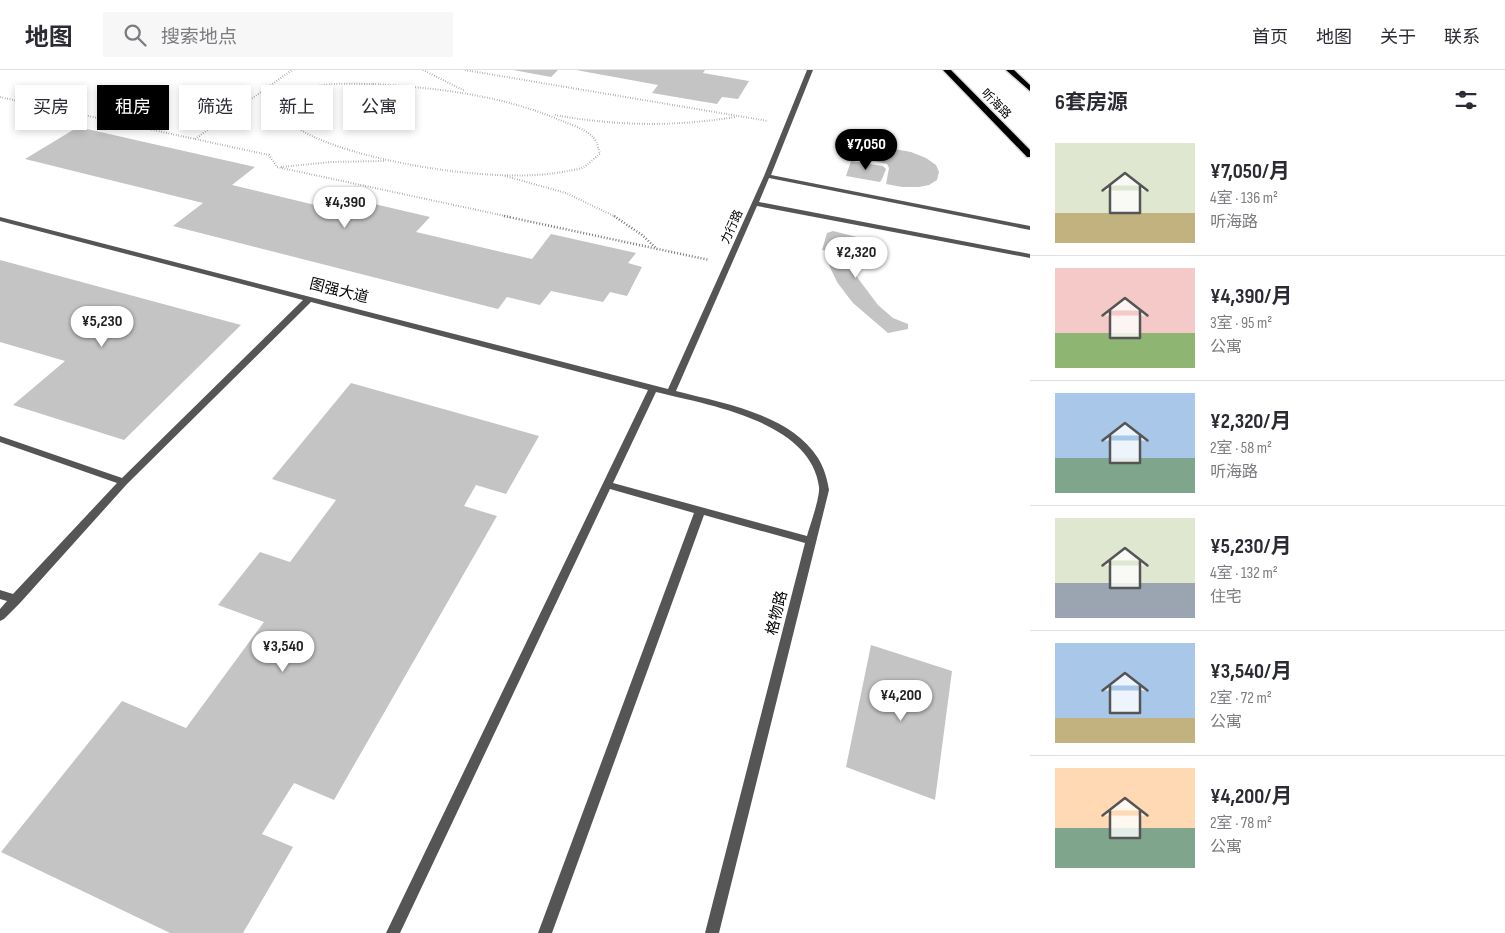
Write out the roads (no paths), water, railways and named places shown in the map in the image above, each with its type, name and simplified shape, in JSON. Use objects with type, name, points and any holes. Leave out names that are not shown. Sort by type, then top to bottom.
[{"type":"main road","name":"听海路","points":[[946,70],[1030,154]]},
{"type":"main road","points":[[1010,70],[1030,89]]},
{"type":"lane","name":"力行路","points":[[671,391],[768,176],[810,70]]},
{"type":"lane","points":[[768,176],[1026,227]]},
{"type":"lane","points":[[756,203],[1027,255]]},
{"type":"lane","name":"图强大道","points":[[0,219],[671,391]]},
{"type":"lane","points":[[0,616],[124,482],[310,298]]},
{"type":"lane","points":[[393,933],[654,387]]},
{"type":"lane","name":"格物路","points":[[671,391],[760,418],[796,440],[809,452],[823,476],[824,490],[712,933]]},
{"type":"lane","points":[[0,439],[124,482]]},
{"type":"lane","points":[[607,485],[811,541]]},
{"type":"lane","points":[[545,933],[700,511]]},
{"type":"lane","points":[[0,594],[16,600]]}]
